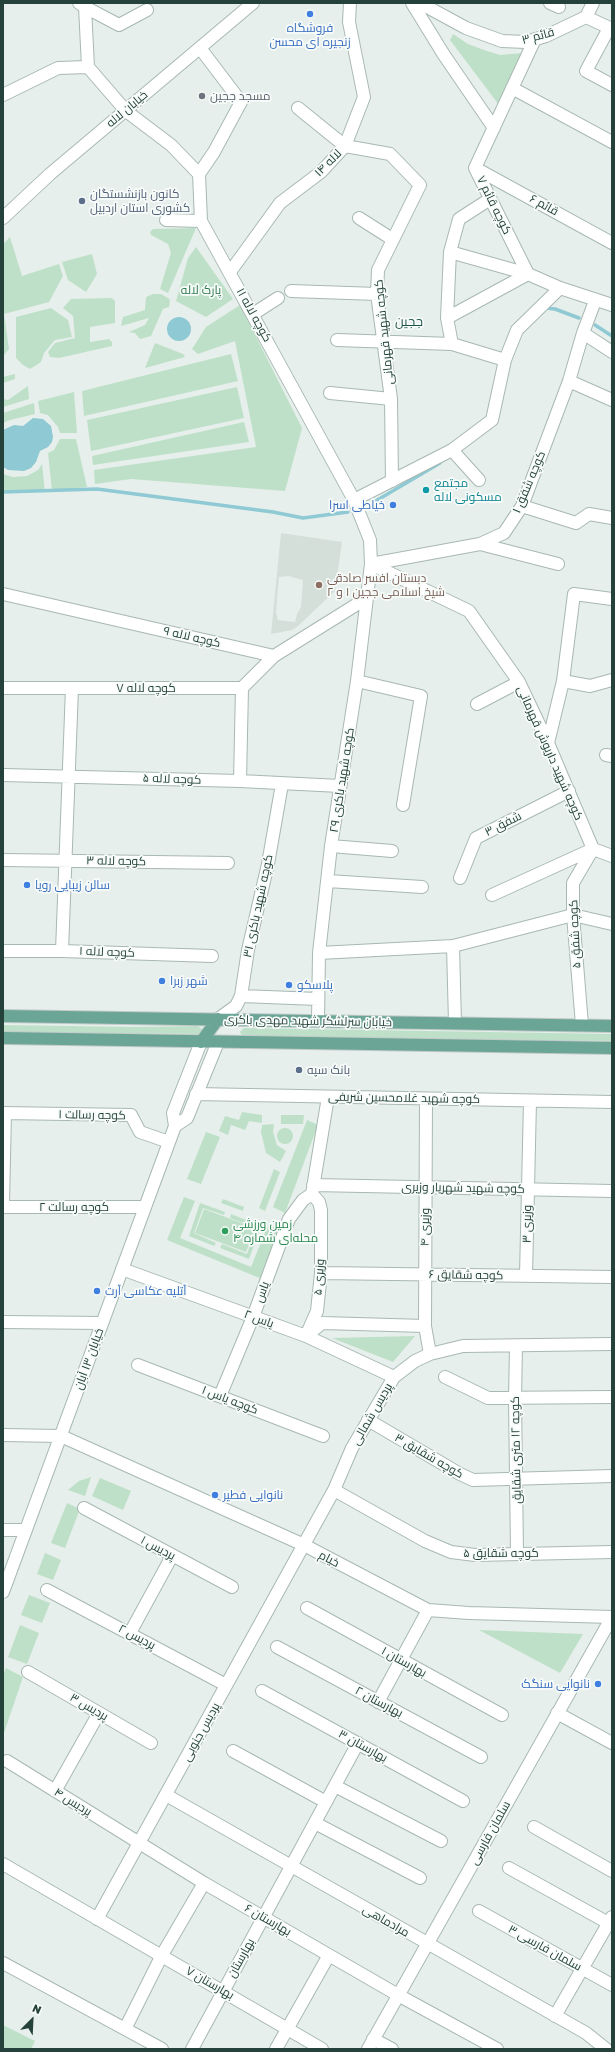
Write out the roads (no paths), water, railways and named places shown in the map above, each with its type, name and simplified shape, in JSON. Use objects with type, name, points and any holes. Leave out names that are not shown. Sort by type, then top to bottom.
[{"type":"main road","name":"خیابان سرلشکر شهید مهدی باکری","points":[[3,1016],[612,1026]]},
{"type":"main road","points":[[201,1042],[218,1019]]},
{"type":"main road","points":[[218,1019],[218,1042]]},
{"type":"main road","name":"خیابان سرلشکر شهید مهدی باکری","points":[[3,1038],[612,1048]]},
{"type":"street","name":"خیابان لاله","points":[[3,218],[50,174],[253,3]]},
{"type":"street","name":"لاله ۱۴","points":[[230,272],[280,203],[321,172],[345,146],[364,97],[349,22],[350,3]]},
{"type":"street","points":[[412,3],[494,128]]},
{"type":"street","name":"قائم ۳","points":[[420,3],[466,28],[502,41],[526,42],[564,28],[586,17]]},
{"type":"street","points":[[593,3],[586,17],[611,29],[586,71],[612,85]]},
{"type":"street","points":[[82,5],[88,68],[126,110],[171,145],[199,174],[214,152],[241,102],[200,48]]},
{"type":"street","points":[[82,5],[119,25],[147,10]]},
{"type":"street","name":"کوچه قائم ۷","points":[[528,274],[475,168],[535,39]]},
{"type":"street","points":[[3,95],[58,68],[88,68]]},
{"type":"street","points":[[512,88],[612,142]]},
{"type":"street","points":[[298,108],[345,146]]},
{"type":"street","name":"کوچه شهید قهرمانی","points":[[345,146],[390,154],[420,185],[378,270],[377,294],[391,399],[392,481]]},
{"type":"street","name":"قائم ۶","points":[[475,168],[612,243]]},
{"type":"street","name":"کوچه لاله ۱۱","points":[[199,174],[200,221],[230,272],[354,500],[370,540]]},
{"type":"street","points":[[452,344],[447,318],[450,252],[459,219],[490,199]]},
{"type":"street","points":[[359,218],[392,239]]},
{"type":"street","points":[[166,220],[200,221]]},
{"type":"street","points":[[450,252],[528,274],[595,301],[612,305]]},
{"type":"street","points":[[447,318],[528,274]]},
{"type":"street","points":[[354,500],[452,450],[492,420],[505,360],[517,330],[560,288]]},
{"type":"street","points":[[291,291],[377,294]]},
{"type":"street","points":[[253,314],[278,298]]},
{"type":"street","name":"کوچه شفق ۱","points":[[371,564],[480,544],[504,533],[522,506],[569,381],[583,333],[595,301]]},
{"type":"street","points":[[583,333],[612,352]]},
{"type":"street","points":[[338,340],[452,344],[505,360]]},
{"type":"street","points":[[569,381],[612,400]]},
{"type":"street","points":[[330,393],[391,399]]},
{"type":"street","points":[[452,450],[479,480]]},
{"type":"street","points":[[522,506],[576,523],[589,514],[612,518]]},
{"type":"street","name":"کوچه شهید باکری ۲۹","points":[[318,1021],[319,953],[331,846],[357,681],[371,564],[370,540]]},
{"type":"street","points":[[480,544],[558,564]]},
{"type":"street","name":"کوچه شهید داریوش قهرمانی","points":[[371,564],[469,611],[518,682],[548,743],[593,849]]},
{"type":"street","name":"کوچه لاله ۹","points":[[3,594],[274,656]]},
{"type":"street","points":[[548,743],[563,681],[574,594],[612,599]]},
{"type":"street","points":[[240,781],[242,688],[274,656],[367,598]]},
{"type":"street","points":[[563,681],[590,686],[612,680]]},
{"type":"street","points":[[357,681],[421,696],[403,805]]},
{"type":"street","points":[[477,704],[518,682]]},
{"type":"street","name":"کوچه لاله ۷","points":[[3,688],[242,688]]},
{"type":"street","points":[[62,951],[72,688]]},
{"type":"street","name":"کوچه لاله ۵","points":[[3,776],[69,776],[240,781],[340,786]]},
{"type":"street","name":"کوچه شهید باکری ۳۱","points":[[241,996],[248,950],[268,864],[282,784]]},
{"type":"street","name":"شفق ۳","points":[[460,878],[476,838],[569,791]]},
{"type":"street","points":[[331,846],[392,851]]},
{"type":"street","points":[[492,895],[593,849],[612,856]]},
{"type":"street","name":"کوچه شفق ۵","points":[[582,1025],[573,915],[573,883],[593,849]]},
{"type":"street","name":"کوچه لاله ۳","points":[[3,860],[228,863]]},
{"type":"street","points":[[328,881],[422,887]]},
{"type":"street","points":[[319,953],[453,946],[573,915],[612,924]]},
{"type":"street","points":[[453,946],[456,1023]]},
{"type":"street","name":"کوچه لاله ۱","points":[[3,951],[62,951],[212,956]]},
{"type":"street","points":[[218,1019],[236,1006],[241,996],[318,998]]},
{"type":"street","name":"خیابان ۱۳ آبان","points":[[3,1592],[175,1126],[173,1113],[201,1042]]},
{"type":"street","name":"خیابان ۱۳ آبان","points":[[175,1126],[187,1118],[218,1042]]},
{"type":"street","name":"کوچه شهید غلامحسین شریفی","points":[[196,1094],[612,1102]]},
{"type":"street","points":[[313,1189],[328,1097]]},
{"type":"street","name":"وزیری ۴","points":[[426,1099],[424,1275],[425,1326],[430,1354]]},
{"type":"street","name":"وزیری ۳","points":[[526,1276],[530,1101]]},
{"type":"street","points":[[3,1203],[4,1113]]},
{"type":"street","name":"کوچه رسالت ۱","points":[[4,1113],[131,1115],[140,1132],[169,1142]]},
{"type":"street","name":"کوچه شهید شهریار وزیری","points":[[313,1189],[425,1187],[612,1191]]},
{"type":"street","name":"وزیری ۵","points":[[306,1336],[317,1311],[321,1273],[321,1210],[313,1189]]},
{"type":"street","name":"یاس","points":[[220,1396],[253,1317],[289,1219],[313,1189]]},
{"type":"street","name":"کوچه رسالت ۲","points":[[3,1207],[145,1207]]},
{"type":"street","name":"یاس ۲","points":[[122,1269],[306,1336],[394,1377]]},
{"type":"street","name":"کوچه شقایق ۶","points":[[321,1273],[612,1277]]},
{"type":"street","points":[[3,1322],[102,1323]]},
{"type":"street","points":[[306,1336],[322,1323],[425,1326]]},
{"type":"street","name":"پردیس شمالی","points":[[304,1545],[334,1490],[352,1448],[368,1420],[394,1377],[415,1361],[430,1354],[463,1346],[612,1344]]},
{"type":"street","name":"کوچه ۱۲ متری شقایق","points":[[516,1346],[515,1398],[517,1554]]},
{"type":"street","name":"کوچه یاس ۱","points":[[138,1365],[323,1436]]},
{"type":"street","points":[[445,1376],[488,1398],[612,1397]]},
{"type":"street","name":"کوچه شقایق ۳","points":[[368,1420],[472,1480],[486,1481],[517,1478],[612,1476]]},
{"type":"street","points":[[3,1434],[61,1436]]},
{"type":"street","name":"خیام","points":[[61,1436],[304,1545],[428,1610],[469,1613],[612,1617]]},
{"type":"street","name":"کوچه شقایق ۵","points":[[334,1490],[425,1541],[451,1552],[475,1555],[612,1552]]},
{"type":"street","name":"پردیس ۱","points":[[84,1508],[232,1587]]},
{"type":"street","points":[[3,1530],[26,1530]]},
{"type":"street","name":"پردیس جنوبی","points":[[97,1919],[304,1545]]},
{"type":"street","points":[[130,1633],[172,1556]]},
{"type":"street","name":"پردیس ۲","points":[[47,1590],[226,1685]]},
{"type":"street","name":"بهارستان ۱","points":[[307,1608],[502,1715]]},
{"type":"street","points":[[378,1702],[428,1610]]},
{"type":"street","name":"سلمان فارسی","points":[[370,2044],[612,1617]]},
{"type":"street","name":"بهارستان ۲","points":[[277,1647],[481,1757]]},
{"type":"street","name":"پردیس ۳","points":[[28,1672],[151,1743]]},
{"type":"street","name":"بهارستان ۳","points":[[262,1691],[463,1801]]},
{"type":"street","points":[[55,1791],[99,1713]]},
{"type":"street","points":[[558,1713],[612,1743]]},
{"type":"street","name":"بهارستان","points":[[192,2049],[358,1743]]},
{"type":"street","points":[[233,1751],[326,1802]]},
{"type":"street","name":"پردیس ۴","points":[[7,1761],[139,1844]]},
{"type":"street","points":[[335,1786],[441,1842]]},
{"type":"street","name":"مرادماهی","points":[[166,1795],[555,2016],[586,2034],[606,2049]]},
{"type":"street","points":[[315,1823],[420,1878]]},
{"type":"street","points":[[534,1827],[612,1871]]},
{"type":"street","name":"بهارستان ۶","points":[[139,1844],[398,1995],[497,2049]]},
{"type":"street","name":"بهارستان ۷","points":[[3,1864],[322,2049]]},
{"type":"street","points":[[509,1868],[611,1922],[582,1968],[555,2016]]},
{"type":"street","points":[[126,2029],[162,1955],[204,1883]]},
{"type":"street","name":"سلمان فارسی ۳","points":[[479,1911],[612,1985]]},
{"type":"street","points":[[276,2049],[329,1955]]},
{"type":"street","points":[[3,1963],[162,2049]]},
{"type":"street","points":[[370,2044],[392,2049]]},
{"type":"water","points":[[179,317],[188,320],[191,329],[188,338],[179,341],[170,338],[167,329],[170,320]]},
{"type":"water","points":[[33,418],[43,419],[51,426],[53,437],[52,442],[48,447],[40,451],[36,462],[31,468],[24,471],[8,470],[3,467],[3,430],[14,425],[23,426]]},
{"type":"waterway","points":[[545,308],[555,309],[579,318]]},
{"type":"waterway","points":[[595,325],[612,336]]},
{"type":"waterway","points":[[374,502],[440,463]]},
{"type":"waterway","points":[[3,492],[97,489],[273,512],[303,518],[348,512]]},
{"type":"place","name":"فروشگاه زنجیره ای محسن","points":[[310,14]]},
{"type":"place","name":"مسجد ججین","points":[[202,96]]},
{"type":"place","name":"کانون بازنشستگان کشوری استان اردبیل","points":[[82,201]]},
{"type":"place","name":"مجتمع مسکونی لاله","points":[[426,490]]},
{"type":"place","name":"خیاطی اسرا","points":[[393,505]]},
{"type":"place","name":"دبستان افسر صادقی شیخ اسلامی ججین ۱ و ۲","points":[[319,585]]},
{"type":"place","name":"سالن زیبایی رویا","points":[[27,885]]},
{"type":"place","name":"شهر زبرا","points":[[162,981]]},
{"type":"place","name":"پلاسکو","points":[[289,985]]},
{"type":"place","name":"بانک سپه","points":[[299,1070]]},
{"type":"place","name":"زمین ورزشی محله‌ای شماره ۴","points":[[225,1231]]},
{"type":"place","name":"آتلیه عکاسی آرت","points":[[97,1291]]},
{"type":"place","name":"نانوایی فطیر","points":[[215,1495]]},
{"type":"place","name":"نانوایی سنگک","points":[[598,1684]]},
{"type":"district","name":"ججین","points":[[409,322]]},
{"type":"park label","name":"پارک لاله","points":[[201,290]]}]
